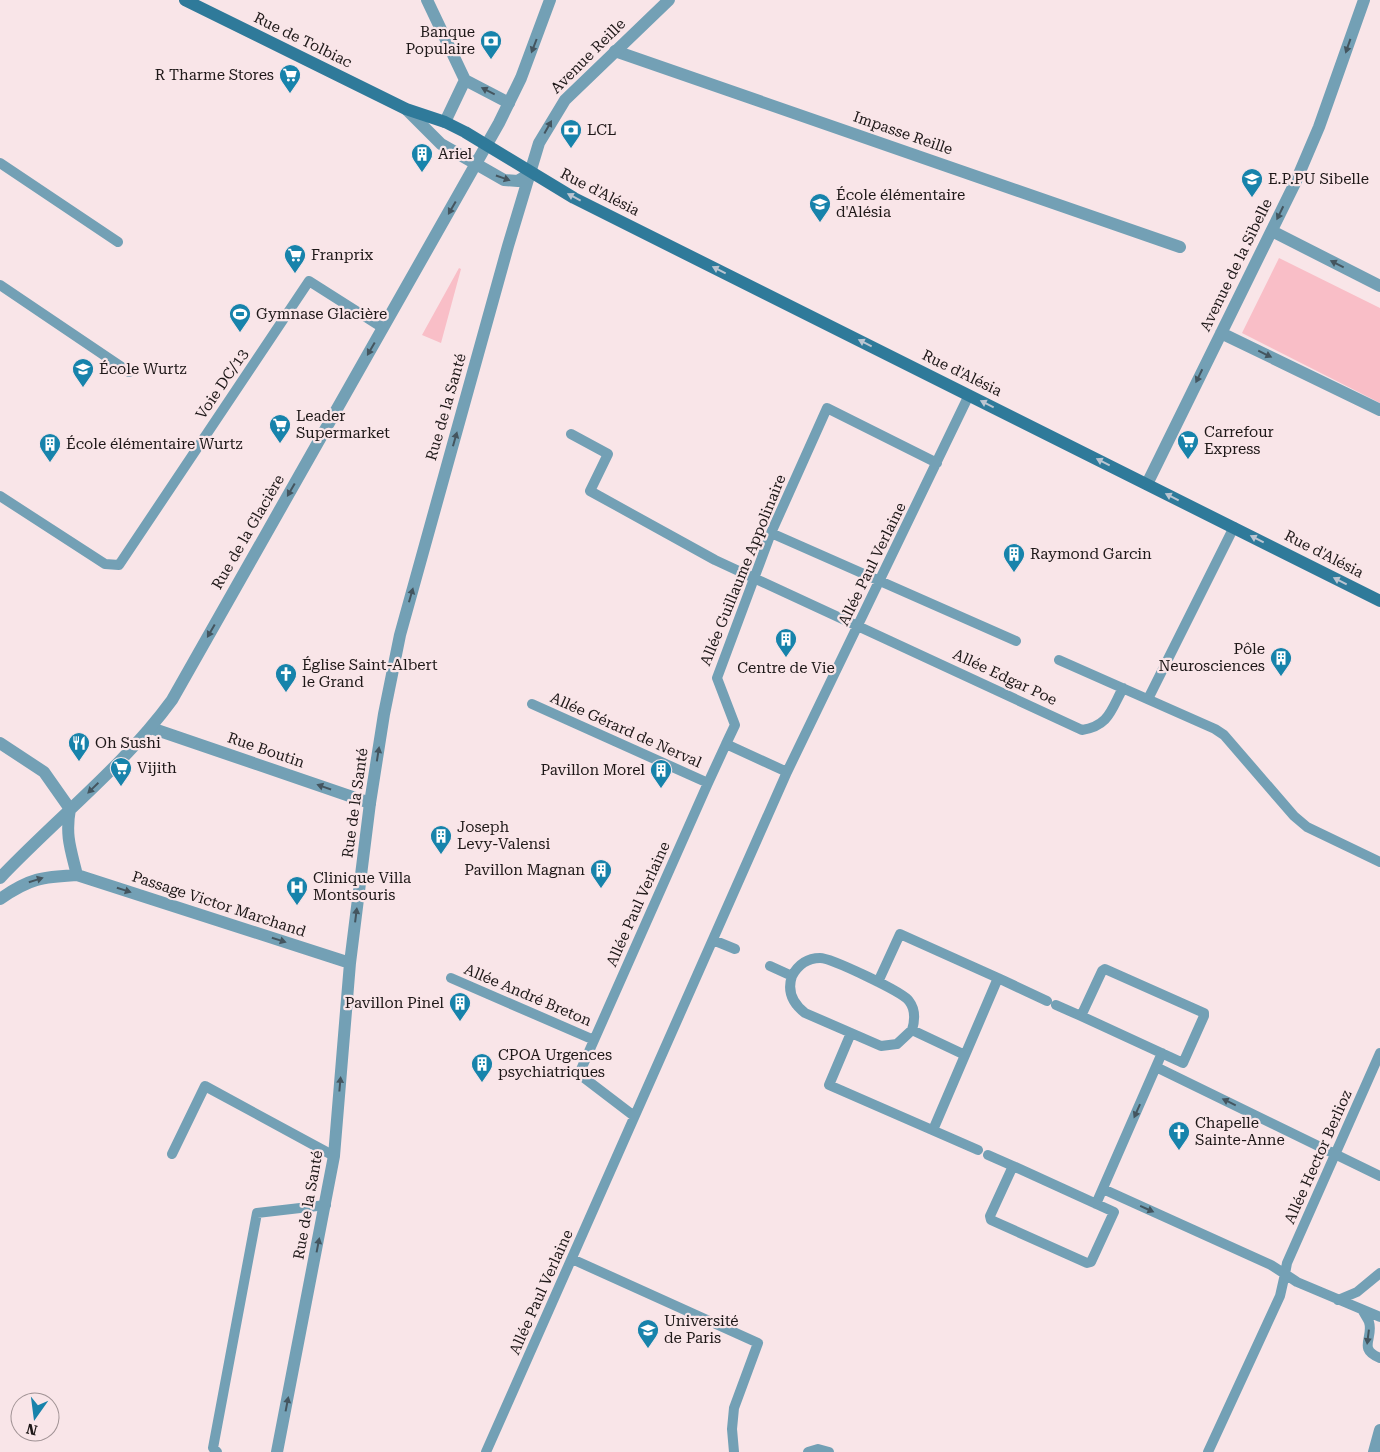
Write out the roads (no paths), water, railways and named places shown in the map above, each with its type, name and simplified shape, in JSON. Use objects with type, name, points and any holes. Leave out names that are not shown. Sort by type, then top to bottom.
[{"type":"main road","name":"Rue de Tolbiac","points":[[185,0],[406,109],[445,122],[486,146]]},
{"type":"main road","name":"Rue d'Alésia","points":[[486,146],[574,198],[1380,601]]},
{"type":"street","points":[[427,0],[465,80],[510,102]]},
{"type":"street","name":"Rue de la Glacière","points":[[0,878],[38,837],[70,809],[152,728],[172,700],[476,165],[522,78],[550,0]]},
{"type":"street","name":"Avenue Reille","points":[[530,172],[539,143],[558,108],[669,0]]},
{"type":"street","name":"Avenue de la Sibelle","points":[[1147,484],[1272,230],[1319,128],[1364,0]]},
{"type":"street","name":"Impasse Reille","points":[[615,52],[1180,246]]},
{"type":"street","points":[[445,122],[465,80]]},
{"type":"street","points":[[406,109],[441,144],[504,180],[514,182],[530,172]]},
{"type":"street","name":"Rue de la Santé","points":[[278,1452],[334,1156],[350,963],[370,803],[384,714],[400,635],[530,172]]},
{"type":"street","points":[[1272,230],[1380,286]]},
{"type":"street","points":[[1221,332],[1380,410]]},
{"type":"street","name":"Rue Boutin","points":[[152,728],[370,803]]},
{"type":"street","points":[[0,743],[44,772],[70,809],[67,828],[68,837],[78,875]]},
{"type":"street","name":"Passage Victor Marchand","points":[[0,899],[20,885],[41,877],[78,875],[350,963]]},
{"type":"street","points":[[1374,1452],[1380,1430]]},
{"type":"lane","points":[[0,163],[118,242]]},
{"type":"lane","name":"Voie DC/13","points":[[0,496],[105,564],[119,565],[309,281],[383,328]]},
{"type":"lane","points":[[0,284],[129,372]]},
{"type":"lane","name":"Allée Paul Verlaine","points":[[486,1452],[787,772],[969,395]]},
{"type":"lane","name":"Allée Guillaume Appolinaire","points":[[726,744],[735,724],[717,678],[771,533],[827,408],[937,463]]},
{"type":"lane","name":"Allée Edgar Poe","points":[[571,434],[608,454],[590,492],[687,546],[753,578],[1082,730],[1094,728],[1105,721],[1123,688]]},
{"type":"lane","points":[[1148,700],[1234,527]]},
{"type":"lane","points":[[771,533],[1016,641]]},
{"type":"lane","points":[[1059,660],[1215,729],[1224,735],[1294,816],[1307,827],[1380,862]]},
{"type":"lane","name":"Allée Gérard de Nerval","points":[[532,704],[708,783]]},
{"type":"lane","points":[[726,744],[787,772]]},
{"type":"lane","name":"Allée Paul Verlaine","points":[[634,1116],[579,1074],[726,744]]},
{"type":"lane","points":[[878,982],[900,934],[1184,1063],[1204,1013],[1105,969],[1102,971],[1081,1016]]},
{"type":"lane","points":[[713,940],[735,949]]},
{"type":"lane","points":[[821,958],[828,959],[878,982],[903,994],[908,999],[914,1015],[912,1030],[902,1041],[886,1046],[804,1013],[798,1007],[791,994],[792,976],[796,969],[807,960],[821,958]]},
{"type":"lane","points":[[770,966],[792,976]]},
{"type":"lane","name":"Allée André Breton","points":[[451,978],[594,1040]]},
{"type":"lane","points":[[933,1130],[998,978]]},
{"type":"lane","points":[[912,1030],[965,1055]]},
{"type":"lane","points":[[851,1033],[829,1085],[983,1152],[1114,1212],[1091,1262],[1087,1263],[991,1220],[990,1216],[1013,1166]]},
{"type":"lane","name":"Allée Hector Berlioz","points":[[1208,1452],[1280,1296],[1288,1263],[1380,1052]]},
{"type":"lane","points":[[1096,1204],[1162,1053]]},
{"type":"lane","points":[[1156,1067],[1380,1176]]},
{"type":"lane","points":[[172,1154],[205,1086],[334,1156]]},
{"type":"lane","points":[[1103,1189],[1271,1265],[1338,1300],[1380,1317]]},
{"type":"lane","points":[[217,1452],[213,1448],[257,1213],[326,1205]]},
{"type":"lane","points":[[572,1259],[758,1343],[734,1408],[732,1429],[734,1452]]},
{"type":"lane","points":[[1338,1300],[1357,1292],[1380,1273]]},
{"type":"lane","points":[[1363,1311],[1370,1325],[1367,1346],[1369,1351],[1380,1358]]},
{"type":"lane","points":[[808,1452],[818,1449],[830,1452]]},
{"type":"place","name":"Banque Populaire","points":[[491,60]]},
{"type":"place","name":"R Tharme Stores","points":[[290,94]]},
{"type":"place","name":"LCL","points":[[571,149]]},
{"type":"place","name":"Ariel","points":[[422,173]]},
{"type":"place","name":"E.P.PU Sibelle","points":[[1252,198]]},
{"type":"place","name":"École élémentaire d'Alésia","points":[[820,223]]},
{"type":"place","name":"Franprix","points":[[295,274]]},
{"type":"place","name":"Gymnase Glacière","points":[[240,333]]},
{"type":"place","name":"École Wurtz","points":[[83,388]]},
{"type":"place","name":"Leader Supermarket","points":[[280,444]]},
{"type":"place","name":"Carrefour Express","points":[[1188,460]]},
{"type":"place","name":"École élémentaire Wurtz","points":[[50,463]]},
{"type":"place","name":"Raymond Garcin","points":[[1014,573]]},
{"type":"place","name":"Centre de Vie","points":[[786,658]]},
{"type":"place","name":"Pôle Neurosciences","points":[[1281,677]]},
{"type":"place","name":"Église Saint-Albert le Grand","points":[[286,693]]},
{"type":"place","name":"Oh Sushi","points":[[79,762]]},
{"type":"place","name":"Vijith","points":[[121,787]]},
{"type":"place","name":"Pavillon Morel","points":[[661,789]]},
{"type":"place","name":"Joseph Levy-Valensi","points":[[441,855]]},
{"type":"place","name":"Pavillon Magnan","points":[[601,889]]},
{"type":"place","name":"Clinique Villa Montsouris","points":[[297,906]]},
{"type":"place","name":"Pavillon Pinel","points":[[460,1022]]},
{"type":"place","name":"CPOA Urgences psychiatriques","points":[[482,1083]]},
{"type":"place","name":"Chapelle Sainte-Anne","points":[[1179,1151]]},
{"type":"place","name":"Université de Paris","points":[[648,1349]]}]
